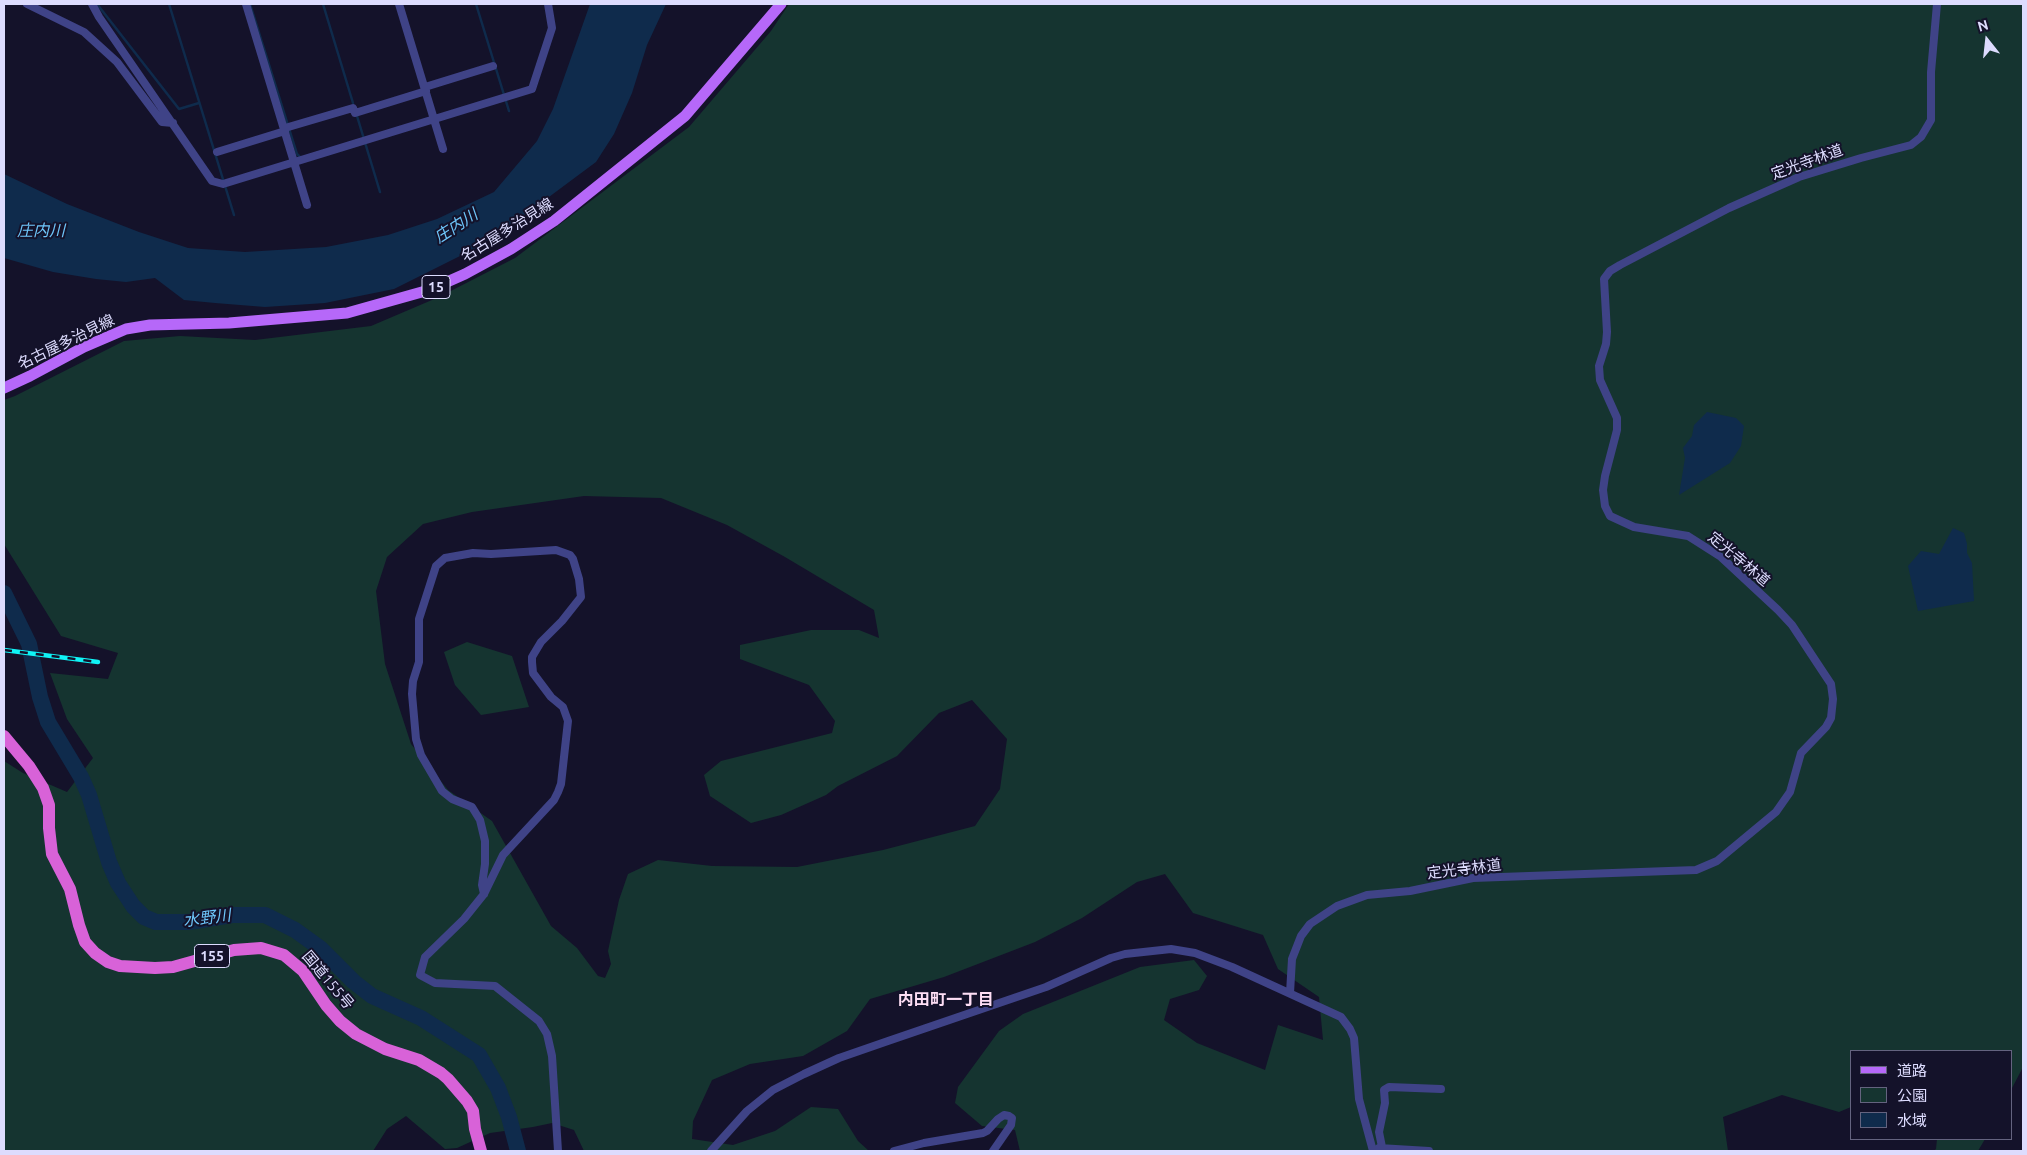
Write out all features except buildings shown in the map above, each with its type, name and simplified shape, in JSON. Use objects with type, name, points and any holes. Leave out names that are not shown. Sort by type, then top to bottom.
[{"type":"highway","name":"国道155号","points":[[4,736],[30,766],[43,788],[49,805],[52,854],[70,889],[79,925],[86,942],[95,953],[108,962],[120,966],[155,968],[173,967],[234,950],[261,948],[284,954],[303,971],[326,1005],[340,1021],[356,1034],[385,1049],[418,1060],[448,1079],[467,1100],[473,1111],[478,1149]]},
{"type":"main road","name":"名古屋多治見線","points":[[4,388],[84,347],[126,329],[150,325],[228,324],[310,318],[347,313],[429,290],[465,274],[511,249],[554,221],[685,116],[781,4]]},
{"type":"street","points":[[27,4],[84,32],[117,62],[162,122],[173,123]]},
{"type":"street","points":[[92,4],[99,17],[212,181],[223,184],[532,89],[552,28],[548,4]]},
{"type":"street","points":[[246,4],[307,205]]},
{"type":"street","points":[[400,4],[443,149]]},
{"type":"street","name":"定光寺林道","points":[[1290,993],[1292,959],[1302,936],[1310,924],[1337,906],[1367,895],[1410,891],[1473,878],[1696,870],[1717,861],[1776,812],[1790,792],[1801,753],[1831,718],[1833,699],[1831,684],[1792,625],[1721,558],[1688,536],[1634,527],[1610,516],[1605,506],[1603,490],[1605,476],[1617,430],[1618,418],[1600,380],[1599,366],[1606,344],[1607,332],[1604,279],[1610,271],[1666,239],[1792,180],[1861,158],[1912,145],[1921,137],[1931,120],[1931,72],[1937,4]]},
{"type":"street","points":[[217,152],[353,108],[355,114],[493,66]]},
{"type":"street","points":[[484,894],[482,885],[485,864],[485,841],[480,820],[472,808],[452,799],[442,791],[421,755],[416,739],[412,694],[413,682],[419,662],[420,619],[436,566],[446,558],[473,553],[491,554],[556,550],[570,555],[573,559],[579,579],[581,597],[574,608],[541,642],[532,657],[532,662],[533,673],[551,697],[563,707],[568,721],[561,784],[554,800],[503,855],[484,894],[464,919],[425,957],[420,975],[435,983],[495,986],[539,1021],[547,1034],[552,1056],[558,1151]]},
{"type":"street","points":[[711,1151],[746,1111],[773,1090],[839,1058],[1046,987],[1125,954],[1171,949],[1195,953],[1290,993],[1341,1017],[1350,1029],[1356,1051],[1359,1099],[1373,1151],[1382,1147],[1429,1151]]},
{"type":"street","points":[[1382,1147],[1379,1132],[1385,1103],[1384,1090],[1389,1087],[1441,1089]]},
{"type":"street","points":[[894,1151],[924,1143],[983,1133],[1004,1115],[1009,1116],[1012,1118],[1011,1125],[992,1151]]},
{"type":"green space","points":[[789,4],[2023,4],[2023,1067],[2012,1088],[2012,1050],[1850,1050],[1850,1107],[1839,1112],[1782,1095],[1723,1117],[1728,1151],[1020,1151],[1015,1130],[982,1126],[955,1103],[958,1087],[999,1031],[1023,1014],[1140,967],[1194,960],[1207,976],[1199,990],[1170,999],[1164,1020],[1197,1043],[1265,1070],[1278,1025],[1323,1040],[1319,997],[1278,969],[1263,935],[1193,913],[1165,874],[1137,882],[1082,918],[1035,942],[944,977],[870,999],[847,1031],[803,1056],[750,1064],[712,1080],[693,1121],[692,1139],[733,1145],[775,1131],[811,1107],[838,1109],[858,1141],[869,1151],[584,1151],[574,1130],[552,1123],[490,1133],[457,1148],[445,1149],[406,1116],[387,1129],[373,1151],[4,1151],[4,761],[23,773],[67,792],[93,758],[67,719],[50,673],[108,679],[118,653],[61,636],[4,544],[4,400],[124,341],[180,336],[255,340],[371,326],[439,297],[515,258],[689,127],[771,31]],"holes":[[[584,496],[661,498],[727,525],[874,610],[879,638],[859,630],[811,630],[740,645],[740,659],[809,685],[835,721],[832,733],[721,761],[704,775],[710,796],[751,823],[781,815],[826,795],[838,786],[897,756],[939,713],[972,700],[1007,739],[1000,789],[975,826],[883,850],[797,867],[712,866],[658,860],[628,874],[619,900],[608,951],[611,964],[605,978],[598,976],[577,948],[551,926],[492,821],[448,790],[411,744],[385,664],[376,591],[387,557],[423,524],[472,512]]]},
{"type":"green space","points":[[467,642],[512,656],[529,707],[481,715],[455,685],[444,652]]},
{"type":"green space","points":[[1937,1140],[1984,1140],[1978,1151],[1934,1151]]},
{"type":"water","name":"庄内川","points":[[590,4],[666,4],[647,45],[632,93],[614,134],[596,162],[514,223],[476,248],[394,289],[325,303],[265,307],[184,300],[155,278],[126,282],[96,279],[53,272],[4,258],[4,174],[67,204],[139,232],[188,248],[245,252],[326,247],[388,235],[437,219],[494,192],[537,141],[553,109]]},
{"type":"water","points":[[1707,412],[1736,418],[1744,426],[1741,446],[1730,463],[1679,495],[1685,458],[1683,448],[1692,436],[1694,425]]},
{"type":"water","points":[[1953,528],[1964,533],[1967,553],[1972,563],[1974,601],[1918,611],[1908,566],[1921,551],[1939,554]]},
{"type":"waterway","points":[[97,4],[179,109],[199,103]]},
{"type":"waterway","points":[[169,4],[234,215]]},
{"type":"waterway","points":[[250,4],[297,154],[300,157]]},
{"type":"waterway","points":[[323,4],[353,103]]},
{"type":"waterway","points":[[476,4],[509,111]]},
{"type":"waterway","points":[[357,116],[380,192]]},
{"type":"waterway","name":"水野川","points":[[4,593],[29,644],[40,697],[48,722],[81,777],[89,795],[109,862],[118,883],[133,906],[144,917],[156,922],[189,922],[232,915],[265,915],[295,930],[320,948],[354,982],[372,996],[421,1018],[479,1055],[498,1088],[509,1117],[518,1151]]},
{"type":"railway","points":[[4,650],[98,662]]},
{"type":"district","name":"内田町一丁目","points":[[946,1000]]}]
